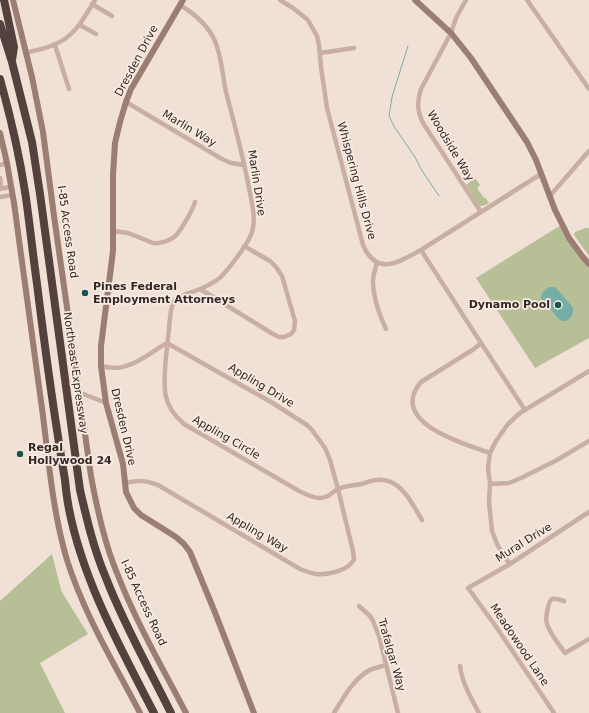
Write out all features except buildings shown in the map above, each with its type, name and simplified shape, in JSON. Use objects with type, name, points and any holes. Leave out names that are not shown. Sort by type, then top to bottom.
[{"type":"highway","points":[[4,0],[14,47],[12,62]]},
{"type":"highway","name":"Northeast Expressway","points":[[0,24],[12,62],[32,142],[80,490],[86,518],[94,546],[119,610],[171,711]]},
{"type":"highway","points":[[0,79],[13,128],[26,198],[54,411],[69,509],[77,540],[97,596],[114,635],[154,713]]},
{"type":"main road","name":"I-85 Access Road","points":[[13,0],[34,83],[43,132],[95,499],[116,572],[134,614],[186,713]]},
{"type":"main road","points":[[415,0],[451,33],[471,58],[527,142],[536,160],[549,197],[569,238],[589,264]]},
{"type":"main road","name":"Dresden Drive","points":[[181,3],[131,88],[120,122],[113,164],[113,251],[101,346],[101,366],[106,403],[123,464],[126,492],[134,508],[141,515],[176,537],[190,552],[254,713]]},
{"type":"main road","points":[[0,133],[3,164],[12,195],[16,217],[60,534],[67,560],[81,597],[94,626],[140,713]]},
{"type":"street","name":"Whispering Hills Drive","points":[[280,0],[294,8],[308,20],[317,36],[327,108],[363,245],[366,252],[377,262]]},
{"type":"street","name":"Woodside Way","points":[[466,0],[418,98],[418,109],[424,123],[481,212]]},
{"type":"street","points":[[527,0],[589,89]]},
{"type":"street","points":[[26,53],[55,45],[73,33],[94,2],[112,16]]},
{"type":"street","name":"Marlin Drive","points":[[167,343],[171,310],[176,299],[217,280],[226,272],[250,236],[254,215],[239,139],[214,39],[201,21],[181,3]]},
{"type":"street","points":[[80,24],[96,34]]},
{"type":"street","points":[[55,45],[69,89]]},
{"type":"street","points":[[320,54],[354,48]]},
{"type":"street","name":"Marlin Way","points":[[126,102],[222,159],[231,163],[244,165]]},
{"type":"street","points":[[549,197],[589,151]]},
{"type":"street","points":[[386,329],[379,315],[374,291],[373,280],[377,262],[382,264],[394,263],[421,250],[541,174]]},
{"type":"street","points":[[0,178],[1,188],[10,187]]},
{"type":"street","points":[[0,196],[12,195]]},
{"type":"street","points":[[113,231],[128,233],[157,244],[169,240],[177,234],[195,202]]},
{"type":"street","points":[[200,289],[279,337],[284,337],[291,334],[294,330],[295,321],[282,276],[270,261],[244,246]]},
{"type":"street","points":[[421,250],[525,410]]},
{"type":"street","points":[[101,366],[114,368],[126,367],[167,343]]},
{"type":"street","name":"Appling Circle","points":[[167,343],[164,380],[165,393],[167,402],[176,418],[217,444],[309,496],[318,498],[325,497],[338,489]]},
{"type":"street","name":"Appling Drive","points":[[167,343],[264,398],[307,425],[325,448],[330,460],[348,531]]},
{"type":"street","points":[[481,343],[474,349],[421,382],[416,388],[413,402],[414,410],[423,422],[452,439],[490,453]]},
{"type":"street","points":[[510,564],[497,544],[492,531],[488,468],[490,453],[496,441],[508,424],[520,413],[589,371]]},
{"type":"street","points":[[79,393],[106,403]]},
{"type":"street","points":[[490,484],[509,483],[521,478],[557,460],[589,441]]},
{"type":"street","name":"Appling Way","points":[[125,483],[137,480],[150,482],[300,569],[310,573],[329,573],[343,570],[353,562],[353,551],[348,531]]},
{"type":"street","points":[[338,489],[376,480],[392,482],[407,495],[422,520]]},
{"type":"street","name":"Mural Drive","points":[[468,588],[510,564],[589,512]]},
{"type":"street","name":"Meadowood Lane","points":[[468,588],[497,628],[554,713]]},
{"type":"street","points":[[564,601],[553,599],[550,601],[549,605],[546,622],[556,640],[566,653],[589,639]]},
{"type":"street","name":"Trafalgar Way","points":[[359,606],[370,616],[379,636],[398,713]]},
{"type":"street","points":[[334,713],[355,681],[369,670],[386,665]]},
{"type":"street","points":[[460,666],[464,683],[479,713]]},
{"type":"green space","points":[[475,178],[480,185],[477,188],[489,203],[483,206],[479,205],[466,185]]},
{"type":"green space","points":[[561,225],[589,262],[589,338],[535,368],[476,278]]},
{"type":"green space","points":[[589,228],[589,256],[574,235],[575,232]]},
{"type":"green space","points":[[52,554],[61,590],[88,634],[40,663],[65,713],[0,713],[0,601]]},
{"type":"water","name":"Dynamo Pool","points":[[549,287],[554,287],[557,289],[573,308],[571,317],[567,321],[562,321],[559,319],[541,298],[542,293]]},
{"type":"waterway","points":[[408,46],[392,97],[389,116],[395,128],[439,196]]},
{"type":"place","name":"Pines Federal Employment Attorneys","points":[[85,293]]},
{"type":"place","name":"Dynamo Pool","points":[[558,305]]},
{"type":"place","name":"Regal Hollywood 24","points":[[20,454]]}]
